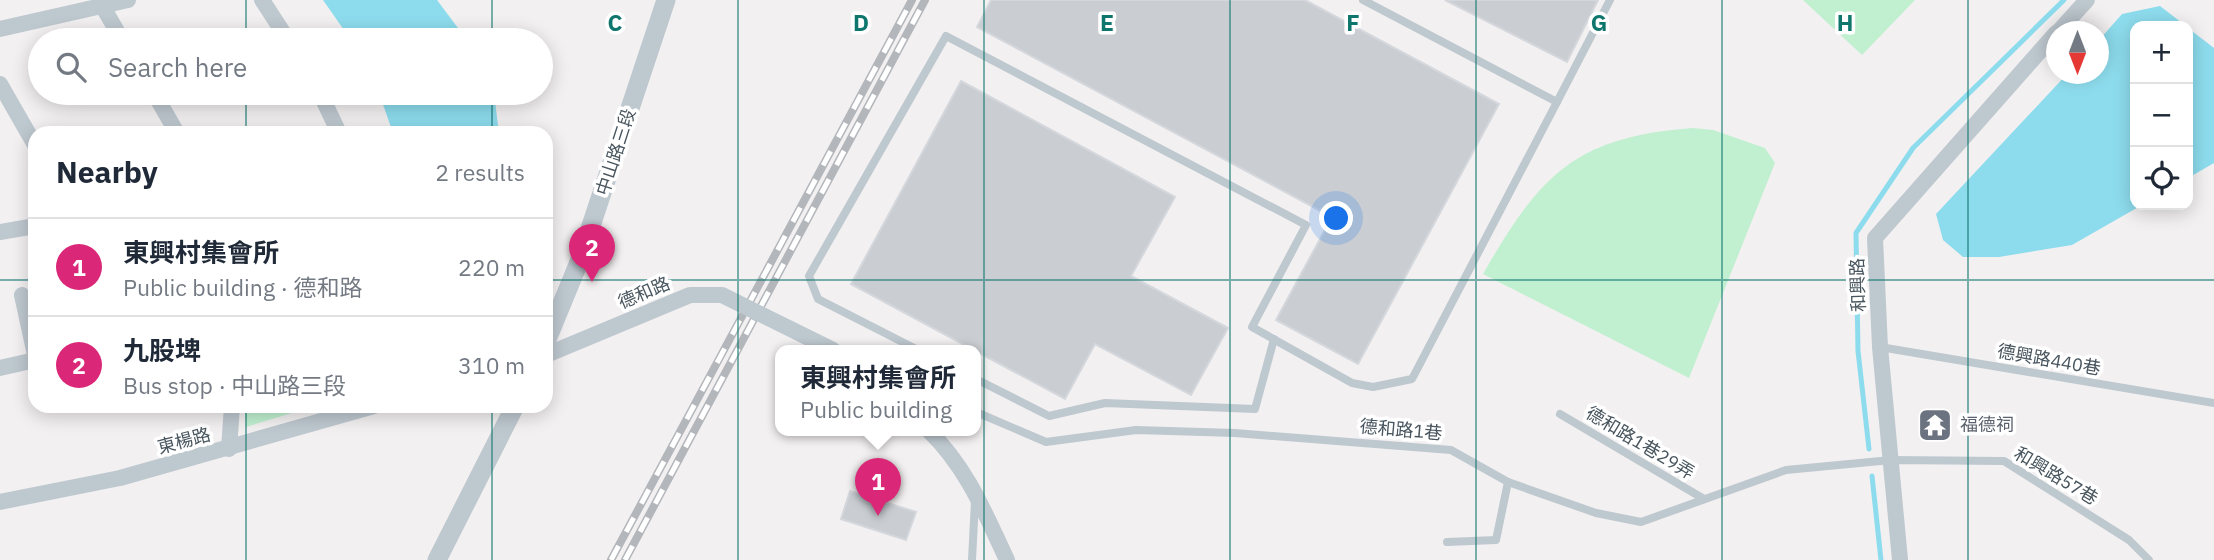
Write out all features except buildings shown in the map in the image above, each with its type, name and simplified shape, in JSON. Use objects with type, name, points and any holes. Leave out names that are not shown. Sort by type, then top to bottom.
[{"type":"street","points":[[0,29],[128,0]]},
{"type":"street","points":[[262,0],[280,28]]},
{"type":"street","name":"中山路三段","points":[[553,325],[579,262],[666,0]]},
{"type":"street","name":"和興路","points":[[2067,21],[2087,0]]},
{"type":"street","points":[[103,7],[115,28]]},
{"type":"street","name":"和興路","points":[[1900,560],[1880,347],[1875,238],[2046,44]]},
{"type":"street","points":[[0,84],[28,133]]},
{"type":"street","points":[[160,105],[173,126]]},
{"type":"street","points":[[326,105],[336,126]]},
{"type":"street","points":[[0,232],[28,227]]},
{"type":"street","points":[[22,295],[28,323]]},
{"type":"street","name":"德和路","points":[[553,352],[690,295],[722,295],[823,345]]},
{"type":"street","points":[[0,368],[28,362]]},
{"type":"street","points":[[229,449],[232,413]]},
{"type":"street","name":"東楊路","points":[[0,502],[120,478],[350,413]]},
{"type":"street","points":[[437,560],[511,413]]},
{"type":"street","points":[[934,436],[948,450],[975,491],[1007,560]]},
{"type":"lane","points":[[1363,0],[1556,102]]},
{"type":"lane","points":[[908,345],[818,299],[810,276],[946,36],[1306,225],[1252,327],[1352,383],[1373,387],[1412,379],[1610,0]]},
{"type":"lane","points":[[981,382],[1049,416],[1105,403],[1255,410],[1274,339]]},
{"type":"lane","name":"德興路440巷","points":[[1880,347],[2214,404]]},
{"type":"lane","name":"德和路1巷","points":[[981,414],[1046,442],[1136,430],[1235,433],[1451,450],[1508,482],[1596,513],[1642,522],[1786,470],[1891,460]]},
{"type":"lane","name":"德和路1巷29弄","points":[[1560,414],[1704,499]]},
{"type":"lane","name":"和興路57巷","points":[[1891,460],[2004,461],[2129,540],[2148,560]]},
{"type":"lane","points":[[1447,542],[1496,540],[1508,482]]},
{"type":"lane","points":[[972,560],[975,491]]},
{"type":"green space","points":[[1803,0],[1915,0],[1862,55]]},
{"type":"green space","points":[[1693,128],[1713,130],[1765,148],[1775,163],[1689,378],[1483,274],[1523,211],[1543,187],[1565,167],[1589,152],[1618,141]]},
{"type":"green space","points":[[245,413],[292,413],[246,427]]},
{"type":"water","points":[[323,0],[437,0],[458,28],[343,28]]},
{"type":"water","points":[[2160,6],[2180,21],[2130,21],[2130,210],[2133,210],[2072,245],[1999,257],[1963,257],[1943,240],[1936,214],[2058,84],[2109,84],[2109,29],[2122,14]]},
{"type":"water","points":[[2193,32],[2214,48],[2214,163],[2193,175]]},
{"type":"water","points":[[383,105],[496,105],[498,126],[391,126]]},
{"type":"waterway","points":[[1869,449],[1858,351],[1856,233],[1913,148],[2064,0]]},
{"type":"waterway","points":[[1872,476],[1881,560]]},
{"type":"railway","points":[[611,560],[912,0]]},
{"type":"railway","points":[[625,560],[925,0]]},
{"type":"place","name":"九股埤","points":[[592,282]]},
{"type":"place","name":"福德祠","points":[[1935,425]]},
{"type":"place","name":"東興村集會所","points":[[878,516]]}]
